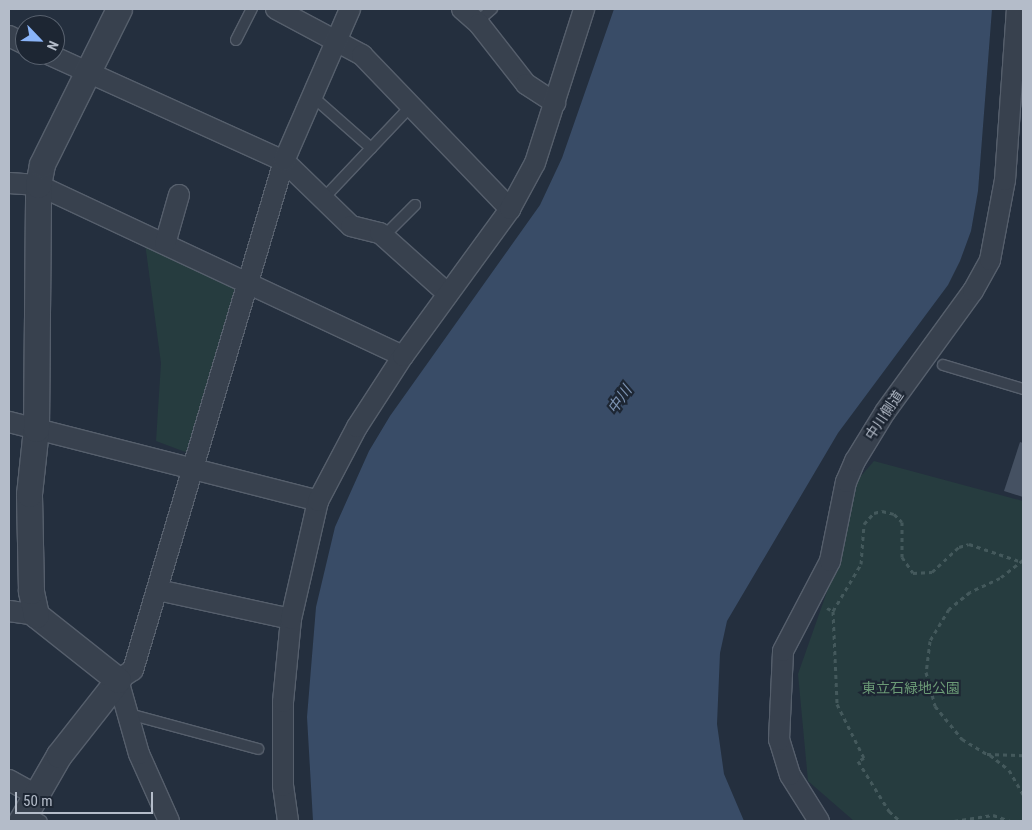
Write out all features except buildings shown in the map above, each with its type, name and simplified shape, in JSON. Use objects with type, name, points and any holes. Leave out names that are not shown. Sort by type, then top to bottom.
[{"type":"street","points":[[36,615],[31,590],[29,494],[36,429],[38,185],[42,164],[119,9]]},
{"type":"street","points":[[276,9],[362,55],[510,209]]},
{"type":"street","points":[[9,780],[32,813],[60,755],[118,680],[133,670],[158,590],[246,282],[284,161],[350,9]]},
{"type":"street","points":[[462,9],[477,22],[526,84],[555,103]]},
{"type":"street","points":[[288,821],[283,786],[283,712],[291,619],[318,501],[357,428],[403,356],[510,209],[535,163],[584,9]]},
{"type":"street","name":"中川側道","points":[[818,821],[790,775],[778,724],[783,651],[832,555],[846,482],[855,461],[885,412],[973,291],[990,260],[1001,210],[1017,110],[1017,9]]},
{"type":"street","points":[[65,62],[284,161],[351,226],[384,236],[448,294]]},
{"type":"street","points":[[9,183],[38,185],[403,356]]},
{"type":"street","points":[[165,244],[179,195]]},
{"type":"street","points":[[9,422],[318,501]]},
{"type":"street","points":[[158,590],[291,619]]},
{"type":"street","points":[[9,611],[36,615],[118,680],[124,712],[168,821]]},
{"type":"lane","points":[[236,40],[252,9]]},
{"type":"lane","points":[[477,22],[492,9]]},
{"type":"lane","points":[[312,96],[371,148]]},
{"type":"lane","points":[[323,199],[411,106]]},
{"type":"lane","points":[[384,236],[414,205]]},
{"type":"lane","points":[[943,365],[1023,389]]},
{"type":"lane","points":[[124,712],[258,750]]},
{"type":"path","points":[[900,821],[889,811],[858,761],[864,758],[837,704],[833,611],[861,564],[864,524],[874,513],[889,512],[902,522],[902,557],[913,573],[932,572],[958,548],[969,544],[1022,561]]},
{"type":"path","points":[[1022,561],[1000,578],[959,599],[941,619],[928,652],[927,678],[935,706],[951,729],[1009,770],[1023,794]]},
{"type":"path","points":[[811,599],[833,611]]},
{"type":"path","points":[[987,754],[1023,756]]},
{"type":"path","points":[[954,821],[993,815],[1010,821]]},
{"type":"green space","points":[[145,243],[239,284],[188,453],[156,441],[161,363]]},
{"type":"green space","name":"東立石緑地公園","points":[[874,461],[1023,501],[1023,821],[854,821],[808,781],[798,674],[843,546],[857,476],[860,477]]},
{"type":"water","name":"中川","points":[[614,9],[992,9],[978,191],[971,231],[960,261],[948,285],[838,433],[727,621],[720,653],[717,724],[724,774],[744,821],[313,821],[307,717],[316,607],[335,527],[369,451],[390,416],[540,205],[562,158]]}]
